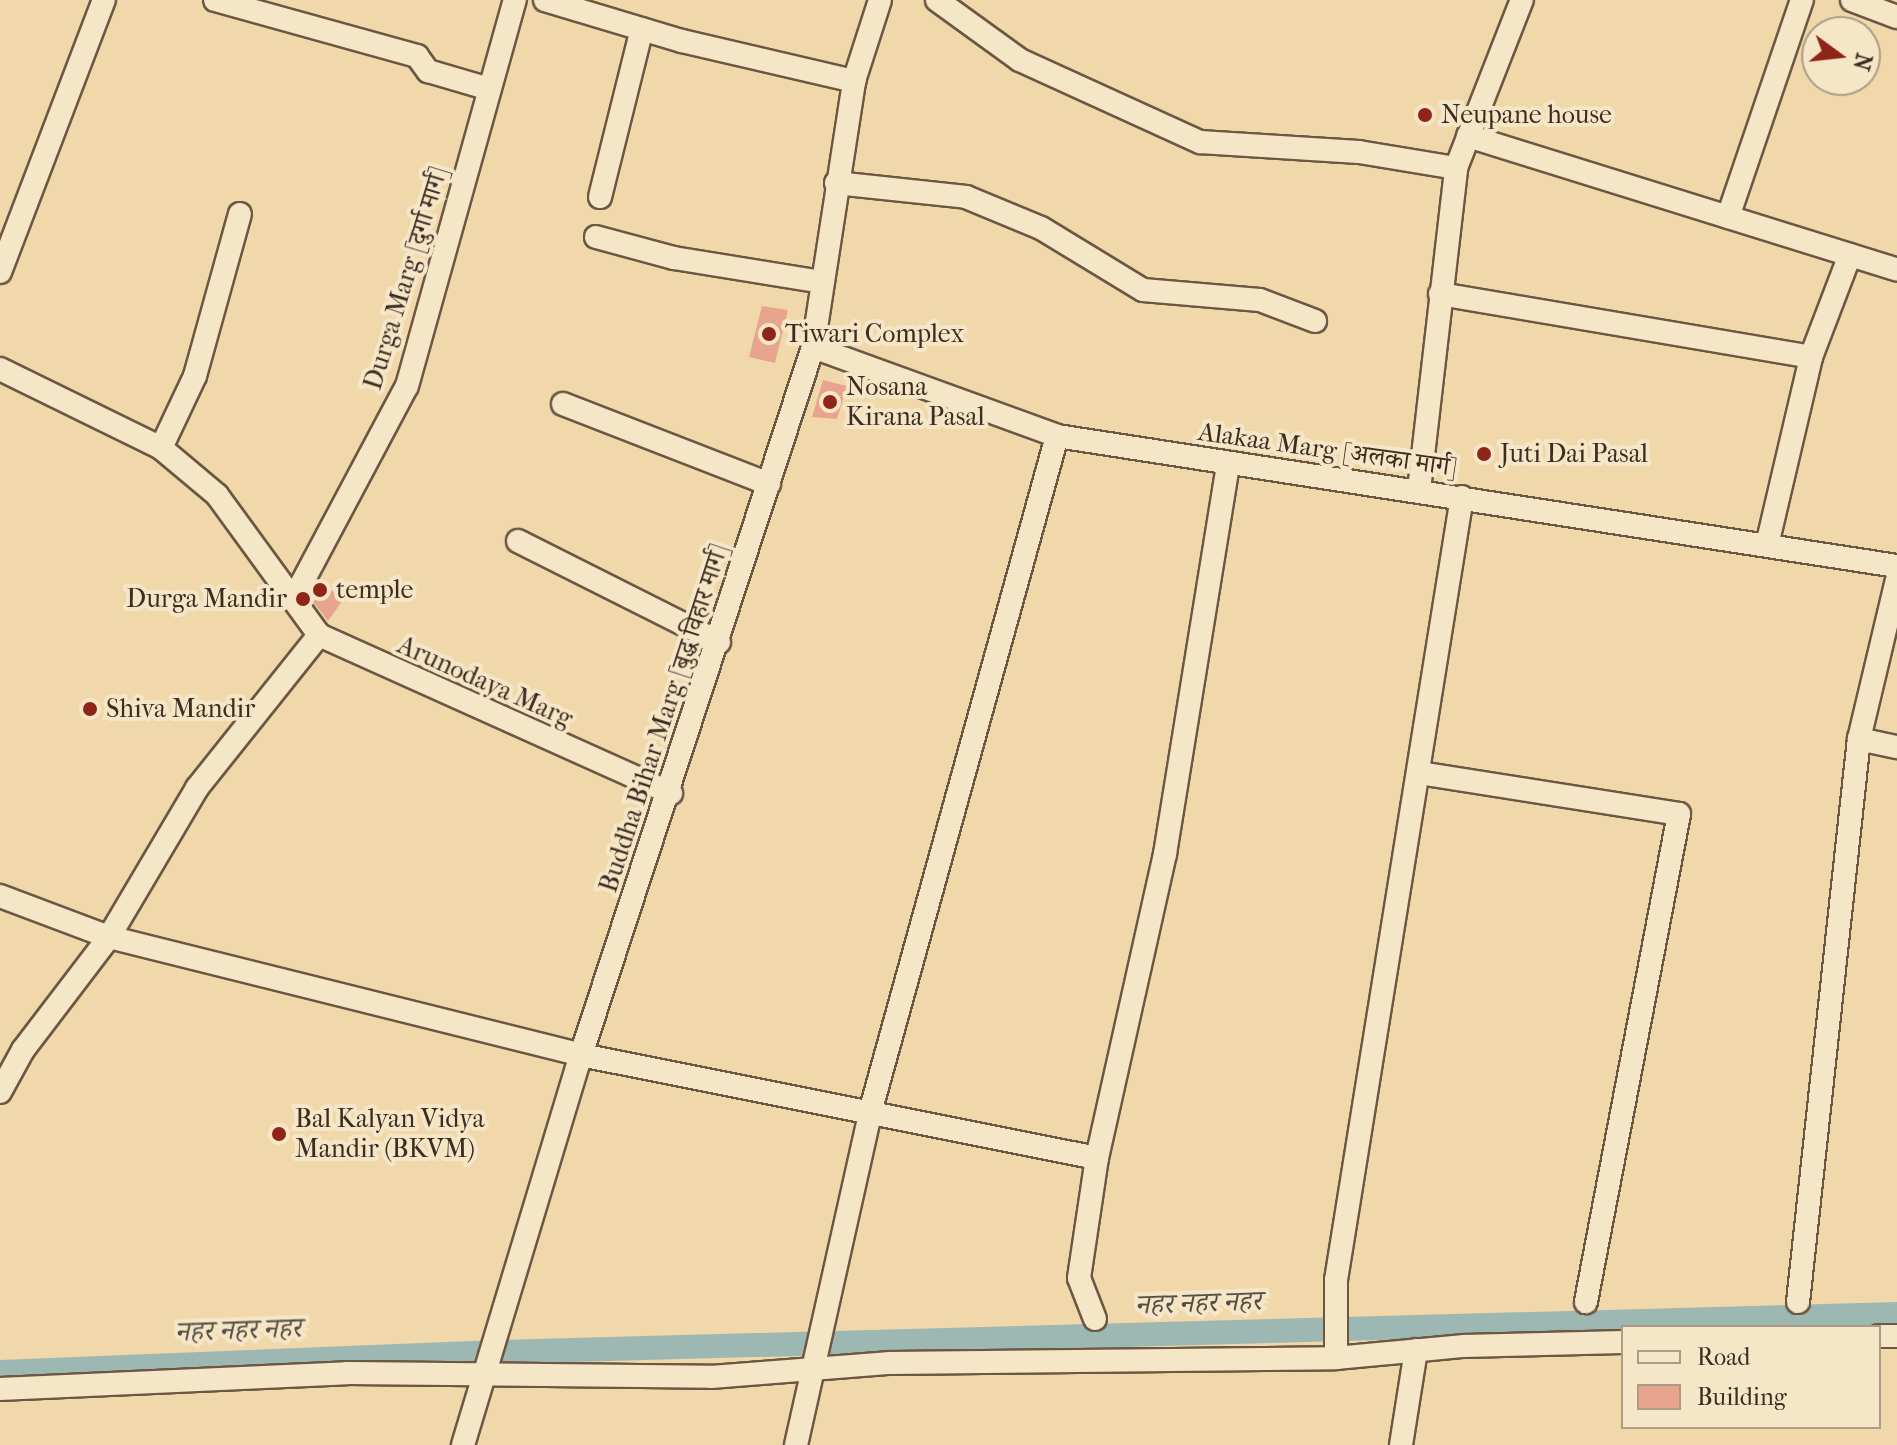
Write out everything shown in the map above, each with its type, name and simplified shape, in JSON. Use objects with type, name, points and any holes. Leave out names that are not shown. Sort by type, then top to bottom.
[{"type":"street","points":[[0,272],[104,0]]},
{"type":"street","points":[[215,0],[417,56],[428,71],[489,89]]},
{"type":"street","name":"Durga Marg [दुर्गा मार्ग]","points":[[293,600],[407,386],[515,0]]},
{"type":"street","points":[[545,0],[642,29],[854,81]]},
{"type":"street","name":"Buddha Bihar Marg [बुद्ध विहार मार्ग]","points":[[463,1445],[581,1055],[671,793],[813,347],[854,81],[880,0]]},
{"type":"street","points":[[937,0],[1020,60],[1200,142],[1359,152],[1456,168]]},
{"type":"street","points":[[1419,490],[1456,168],[1522,0]]},
{"type":"street","points":[[1728,217],[1802,0]]},
{"type":"street","points":[[1852,0],[1897,17]]},
{"type":"street","points":[[600,197],[642,29]]},
{"type":"street","points":[[1468,136],[1897,270]]},
{"type":"street","points":[[836,183],[966,197],[1041,228],[1143,290],[1260,300],[1315,321]]},
{"type":"street","points":[[161,448],[195,376],[240,214]]},
{"type":"street","points":[[596,237],[674,258],[822,282]]},
{"type":"street","points":[[1767,545],[1811,357],[1850,255]]},
{"type":"street","points":[[1440,294],[1811,357]]},
{"type":"street","name":"Alakaa Marg [अलका मार्ग]","points":[[813,347],[1057,436],[1228,467],[1419,490],[1897,566]]},
{"type":"street","name":"Arunodaya Marg","points":[[0,369],[161,448],[217,495],[319,635],[671,793]]},
{"type":"street","points":[[563,404],[769,484]]},
{"type":"street","points":[[796,1445],[871,1109],[1057,436]]},
{"type":"street","points":[[1095,1319],[1079,1278],[1097,1158],[1170,824],[1228,467]]},
{"type":"street","points":[[1335,1351],[1333,1314],[1462,497]]},
{"type":"street","points":[[518,541],[719,642]]},
{"type":"street","points":[[1798,1302],[1859,739],[1897,580]]},
{"type":"street","points":[[0,1092],[39,1028],[109,937],[197,788],[319,635]]},
{"type":"street","points":[[1859,739],[1897,747]]},
{"type":"street","points":[[1420,773],[1679,814],[1586,1302]]},
{"type":"street","points":[[0,896],[109,937],[581,1055],[871,1109],[1097,1158]]},
{"type":"street","points":[[0,1389],[347,1373],[711,1377],[816,1366],[1621,1342]]},
{"type":"street","points":[[1401,1445],[1416,1350]]},
{"type":"building","name":"Tiwari Complex","points":[[762,306],[788,310],[775,363],[749,357]]},
{"type":"building","name":"Nosana Kirana Pasal","points":[[823,380],[847,386],[837,419],[812,417]]},
{"type":"building","name":"temple","points":[[319,580],[343,600],[328,621],[310,598]]},
{"type":"waterway","name":"नहर नहर नहर","points":[[501,1352],[1897,1314]]},
{"type":"waterway","name":"नहर नहर नहर","points":[[0,1372],[479,1353]]},
{"type":"place","name":"Neupane house","points":[[1425,115]]},
{"type":"place","name":"Tiwari Complex","points":[[769,334]]},
{"type":"place","name":"Nosana Kirana Pasal","points":[[830,402]]},
{"type":"place","name":"Juti Dai Pasal","points":[[1484,454]]},
{"type":"place","name":"temple","points":[[320,590]]},
{"type":"place","name":"Durga Mandir","points":[[303,599]]},
{"type":"place","name":"Shiva Mandir","points":[[90,709]]},
{"type":"place","name":"Bal Kalyan Vidya Mandir (BKVM)","points":[[279,1134]]}]
